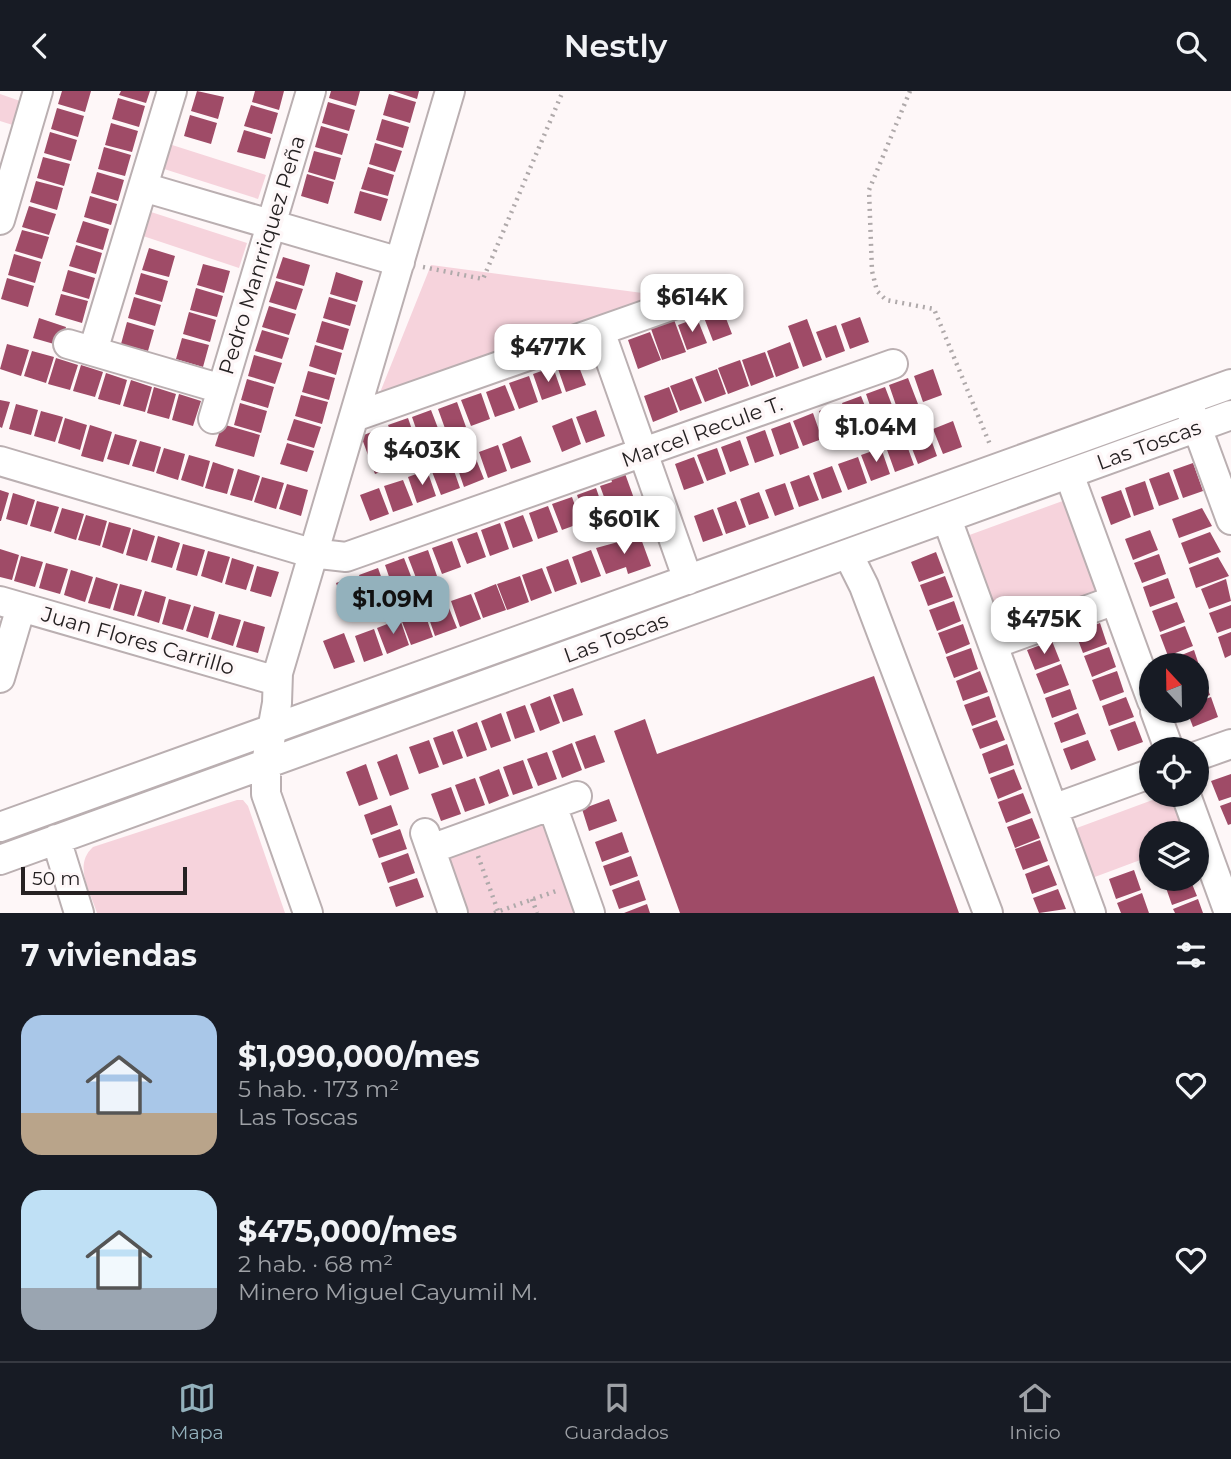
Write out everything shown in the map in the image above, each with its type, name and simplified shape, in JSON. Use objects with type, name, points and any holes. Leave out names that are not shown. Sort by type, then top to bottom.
[{"type":"street","points":[[0,221],[10,146],[38,91]]},
{"type":"street","points":[[172,91],[143,187],[81,348],[222,389]]},
{"type":"street","name":"Pedro Manrriquez Peña","points":[[213,419],[310,91]]},
{"type":"street","points":[[308,913],[266,794],[266,763],[277,703],[276,681],[311,553],[450,91]]},
{"type":"street","points":[[143,187],[400,262]]},
{"type":"street","points":[[354,417],[679,303]]},
{"type":"street","points":[[600,331],[688,580]]},
{"type":"street","name":"Marcel Recule T.","points":[[0,461],[311,553],[336,557],[355,555],[893,364]]},
{"type":"street","points":[[1223,387],[1229,421]]},
{"type":"street","name":"Las Toscas","points":[[0,827],[1223,387]]},
{"type":"street","points":[[1187,400],[1231,520]]},
{"type":"street","name":"Las Toscas","points":[[0,860],[1197,427],[1229,421]]},
{"type":"street","points":[[1069,474],[1139,666]]},
{"type":"street","points":[[947,519],[1091,913]]},
{"type":"street","points":[[848,554],[873,608],[988,913]]},
{"type":"street","points":[[994,645],[1115,600]]},
{"type":"street","points":[[0,678],[10,604]]},
{"type":"street","name":"Juan Flores Carrillo","points":[[10,604],[276,681]]},
{"type":"street","points":[[1209,752],[1231,744]]},
{"type":"street","points":[[1053,809],[1139,778]]},
{"type":"street","points":[[453,913],[428,841],[471,834],[565,801],[579,882],[590,913]]},
{"type":"street","points":[[1190,807],[1229,913]]},
{"type":"street","points":[[56,839],[79,913]]},
{"type":"path","points":[[400,262],[483,279],[563,91]]},
{"type":"path","points":[[904,91],[909,94],[869,190],[872,271],[877,291],[886,300],[934,309],[1000,468]]},
{"type":"path","points":[[471,834],[496,912],[579,882]]},
{"type":"path","points":[[533,899],[537,913]]},
{"type":"shaded area","points":[[0,94],[26,103],[19,127],[0,121]]},
{"type":"shaded area","points":[[169,144],[266,175],[258,199],[161,168]]},
{"type":"shaded area","points":[[151,212],[247,243],[239,268],[143,236]]},
{"type":"shaded area","points":[[431,265],[688,299],[375,405]]},
{"type":"shaded area","points":[[1068,499],[1102,592],[998,629],[964,537]]},
{"type":"shaded area","points":[[243,800],[248,806],[285,913],[97,913],[84,870],[87,854],[93,847]]},
{"type":"shaded area","points":[[1139,805],[1176,807],[1181,821],[1139,821],[1139,860],[1084,881],[1066,832]]},
{"type":"shaded area","points":[[549,821],[581,913],[469,913],[449,856]]},
{"type":"building","points":[[62,91],[91,91],[85,112],[58,104]]},
{"type":"building","points":[[121,91],[150,91],[146,103],[119,95]]},
{"type":"building","points":[[197,91],[224,97],[218,119],[191,111]]},
{"type":"building","points":[[255,91],[284,91],[279,110],[252,102]]},
{"type":"building","points":[[331,91],[360,91],[356,106],[329,98]]},
{"type":"building","points":[[393,91],[419,91],[417,99]]},
{"type":"building","points":[[389,94],[416,102],[410,123],[383,115]]},
{"type":"building","points":[[118,98],[145,106],[139,127],[112,119]]},
{"type":"building","points":[[328,102],[355,110],[349,131],[322,123]]},
{"type":"building","points":[[251,105],[278,113],[272,134],[244,126]]},
{"type":"building","points":[[57,108],[84,116],[78,137],[51,129]]},
{"type":"building","points":[[190,115],[217,123],[211,144],[184,136]]},
{"type":"building","points":[[382,119],[409,127],[403,148],[376,140]]},
{"type":"building","points":[[111,123],[138,131],[132,152],[105,145]]},
{"type":"building","points":[[321,126],[348,134],[342,155],[315,147]]},
{"type":"building","points":[[244,130],[271,138],[265,159],[237,152]]},
{"type":"building","points":[[50,132],[77,140],[71,161],[44,153]]},
{"type":"building","points":[[375,143],[402,151],[395,172],[369,164]]},
{"type":"building","points":[[104,147],[131,155],[125,176],[98,169]]},
{"type":"building","points":[[314,151],[341,158],[335,180],[308,172]]},
{"type":"building","points":[[43,157],[70,164],[64,186],[37,178]]},
{"type":"building","points":[[368,167],[394,175],[388,196],[361,189]]},
{"type":"building","points":[[97,172],[124,180],[118,201],[91,193]]},
{"type":"building","points":[[307,174],[334,182],[328,204],[301,196]]},
{"type":"building","points":[[36,181],[63,188],[57,210],[30,202]]},
{"type":"building","points":[[360,191],[388,199],[381,221],[354,213]]},
{"type":"building","points":[[90,196],[117,204],[111,225],[84,217]]},
{"type":"building","points":[[29,206],[56,214],[49,235],[22,227]]},
{"type":"building","points":[[83,221],[109,229],[103,250],[76,242]]},
{"type":"building","points":[[22,230],[49,237],[42,259],[15,251]]},
{"type":"building","points":[[76,245],[102,253],[96,274],[69,266]]},
{"type":"building","points":[[149,248],[175,256],[169,277],[142,270]]},
{"type":"building","points":[[14,254],[41,262],[35,283],[8,275]]},
{"type":"building","points":[[283,257],[310,265],[304,286],[276,278]]},
{"type":"building","points":[[203,264],[230,271],[224,293],[197,285]]},
{"type":"building","points":[[68,270],[95,278],[89,299],[62,291]]},
{"type":"building","points":[[336,272],[363,281],[357,302],[330,294]]},
{"type":"building","points":[[141,273],[168,281],[162,302],[135,294]]},
{"type":"building","points":[[7,278],[34,286],[28,307],[1,299]]},
{"type":"building","points":[[276,281],[303,289],[296,310],[269,302]]},
{"type":"building","points":[[196,288],[223,296],[217,317],[190,310]]},
{"type":"building","points":[[61,294],[88,301],[82,323],[55,315]]},
{"type":"building","points":[[134,297],[161,305],[155,326],[128,318]]},
{"type":"building","points":[[329,297],[356,305],[350,326],[323,318]]},
{"type":"building","points":[[269,306],[296,314],[289,335],[262,327]]},
{"type":"building","points":[[722,308],[732,334],[713,341],[703,315]]},
{"type":"building","points":[[189,312],[216,320],[210,342],[183,334]]},
{"type":"building","points":[[673,317],[686,352],[662,360],[650,326]]},
{"type":"building","points":[[860,317],[869,342],[850,349],[841,324]]},
{"type":"building","points":[[39,318],[66,327],[61,346],[33,338]]},
{"type":"building","points":[[697,318],[707,343],[687,350],[678,325]]},
{"type":"building","points":[[807,319],[822,360],[803,367],[788,326]]},
{"type":"building","points":[[322,321],[349,329],[343,350],[316,342]]},
{"type":"building","points":[[127,322],[154,330],[148,351],[121,344]]},
{"type":"building","points":[[836,325],[845,351],[826,358],[816,332]]},
{"type":"building","points":[[262,330],[289,338],[282,359],[255,351]]},
{"type":"building","points":[[650,332],[661,360],[638,369],[628,340]]},
{"type":"building","points":[[182,338],[209,345],[203,367],[176,359]]},
{"type":"building","points":[[790,342],[799,368],[776,377],[767,351]]},
{"type":"building","points":[[7,344],[29,350],[21,376],[0,369]]},
{"type":"building","points":[[315,345],[342,353],[336,375],[309,366]]},
{"type":"building","points":[[32,351],[54,357],[46,383],[24,376]]},
{"type":"building","points":[[765,352],[774,377],[751,386],[742,360]]},
{"type":"building","points":[[254,355],[282,363],[275,384],[248,376]]},
{"type":"building","points":[[56,358],[78,365],[70,390],[48,384]]},
{"type":"building","points":[[576,359],[586,385],[566,392],[557,366]]},
{"type":"building","points":[[740,360],[749,386],[728,394],[718,368]]},
{"type":"building","points":[[81,365],[103,372],[95,397],[73,391]]},
{"type":"building","points":[[553,367],[562,393],[542,400],[533,374]]},
{"type":"building","points":[[717,369],[726,394],[705,402],[695,377]]},
{"type":"building","points":[[933,369],[942,395],[923,402],[914,376]]},
{"type":"building","points":[[308,371],[335,378],[329,400],[302,392]]},
{"type":"building","points":[[106,373],[127,380],[120,405],[98,399]]},
{"type":"building","points":[[529,376],[538,402],[519,409],[509,383]]},
{"type":"building","points":[[692,378],[702,403],[680,411],[670,386]]},
{"type":"building","points":[[908,378],[918,404],[898,411],[889,385]]},
{"type":"building","points":[[247,379],[274,387],[268,408],[241,400]]},
{"type":"building","points":[[131,380],[152,387],[145,412],[123,406]]},
{"type":"building","points":[[505,385],[515,410],[495,417],[486,392]]},
{"type":"building","points":[[154,387],[176,394],[169,419],[147,413]]},
{"type":"building","points":[[669,387],[678,412],[653,422],[644,396]]},
{"type":"building","points":[[885,387],[895,413],[875,420],[866,394]]},
{"type":"building","points":[[481,393],[490,419],[471,426],[461,400]]},
{"type":"building","points":[[179,394],[201,401],[193,426],[172,420]]},
{"type":"building","points":[[301,395],[328,402],[322,424],[295,416]]},
{"type":"building","points":[[861,396],[871,421],[851,429],[842,403]]},
{"type":"building","points":[[0,400],[10,402],[2,428],[0,427]]},
{"type":"building","points":[[457,402],[466,427],[447,434],[438,409]]},
{"type":"building","points":[[240,403],[267,411],[261,433],[234,425]]},
{"type":"building","points":[[16,404],[38,410],[31,435],[9,429]]},
{"type":"building","points":[[838,404],[848,430],[828,437],[819,411]]},
{"type":"building","points":[[431,410],[441,436],[421,443],[412,417]]},
{"type":"building","points":[[596,410],[605,436],[586,443],[576,417]]},
{"type":"building","points":[[41,411],[63,417],[55,442],[34,436]]},
{"type":"building","points":[[813,413],[822,439],[803,446],[793,421]]},
{"type":"building","points":[[65,418],[87,425],[80,450],[58,443]]},
{"type":"building","points":[[408,418],[417,444],[398,451],[388,425]]},
{"type":"building","points":[[572,418],[581,444],[562,452],[552,426]]},
{"type":"building","points":[[294,419],[321,427],[314,448],[287,440]]},
{"type":"building","points":[[953,421],[962,447],[943,454],[933,429]]},
{"type":"building","points":[[790,422],[799,448],[780,455],[771,429]]},
{"type":"building","points":[[222,424],[260,435],[254,457],[215,446]]},
{"type":"building","points":[[90,425],[112,432],[103,462],[81,456]]},
{"type":"building","points":[[385,427],[399,465],[375,474],[361,436]]},
{"type":"building","points":[[765,430],[774,456],[755,463],[746,437]]},
{"type":"building","points":[[928,431],[937,456],[918,464],[908,438]]},
{"type":"building","points":[[115,434],[137,440],[129,465],[107,459]]},
{"type":"building","points":[[521,436],[531,462],[511,469],[502,444]]},
{"type":"building","points":[[740,440],[749,465],[730,472],[721,447]]},
{"type":"building","points":[[905,440],[914,465],[895,472],[886,447]]},
{"type":"building","points":[[140,441],[161,447],[154,472],[132,466]]},
{"type":"building","points":[[287,443],[314,451],[307,472],[280,464]]},
{"type":"building","points":[[498,445],[507,471],[488,478],[479,452]]},
{"type":"building","points":[[164,448],[185,454],[178,480],[156,473]]},
{"type":"building","points":[[717,448],[726,474],[707,481],[697,455]]},
{"type":"building","points":[[881,448],[890,474],[871,481],[861,455]]},
{"type":"building","points":[[474,454],[484,479],[464,487],[455,461]]},
{"type":"building","points":[[189,455],[210,461],[203,487],[181,480]]},
{"type":"building","points":[[694,457],[704,483],[684,490],[675,464]]},
{"type":"building","points":[[858,457],[867,483],[848,490],[838,464]]},
{"type":"building","points":[[213,462],[234,469],[227,494],[205,488]]},
{"type":"building","points":[[451,462],[460,488],[441,495],[431,469]]},
{"type":"building","points":[[1193,463],[1203,491],[1183,498],[1173,470]]},
{"type":"building","points":[[832,466],[842,492],[822,499],[813,473]]},
{"type":"building","points":[[623,468],[636,504],[610,513],[600,486],[612,482],[609,473]]},
{"type":"building","points":[[238,469],[260,476],[252,501],[230,495]]},
{"type":"building","points":[[427,470],[436,496],[417,503],[408,477]]},
{"type":"building","points":[[1169,472],[1179,499],[1159,506],[1149,479]]},
{"type":"building","points":[[809,475],[819,500],[799,507],[790,482]]},
{"type":"building","points":[[262,477],[284,483],[276,509],[254,502]]},
{"type":"building","points":[[403,480],[413,505],[393,512],[384,486]]},
{"type":"building","points":[[1145,481],[1154,509],[1134,516],[1125,488]]},
{"type":"building","points":[[785,483],[794,509],[775,516],[765,490]]},
{"type":"building","points":[[287,484],[308,490],[301,516],[279,509]]},
{"type":"building","points":[[379,488],[389,514],[370,521],[360,495]]},
{"type":"building","points":[[596,488],[605,514],[586,521],[577,495]]},
{"type":"building","points":[[0,490],[9,493],[1,521],[0,521]]},
{"type":"building","points":[[1121,490],[1131,517],[1111,525],[1101,497]]},
{"type":"building","points":[[759,492],[769,518],[749,525],[740,499]]},
{"type":"building","points":[[13,493],[35,500],[27,525],[6,519]]},
{"type":"building","points":[[572,497],[581,523],[562,530],[552,504]]},
{"type":"building","points":[[37,501],[59,507],[51,532],[30,526]]},
{"type":"building","points":[[736,501],[746,527],[726,534],[717,508]]},
{"type":"building","points":[[548,506],[558,532],[538,539],[529,513]]},
{"type":"building","points":[[62,508],[84,514],[76,540],[54,533]]},
{"type":"building","points":[[1202,508],[1212,526],[1179,538],[1172,519]]},
{"type":"building","points":[[713,509],[723,535],[703,542],[694,516]]},
{"type":"building","points":[[86,515],[107,521],[100,546],[78,540]]},
{"type":"building","points":[[523,515],[533,541],[513,548],[504,522]]},
{"type":"building","points":[[109,522],[131,528],[123,554],[102,547]]},
{"type":"building","points":[[500,523],[509,549],[490,556],[481,530]]},
{"type":"building","points":[[133,529],[155,536],[147,561],[126,555]]},
{"type":"building","points":[[1150,530],[1158,550],[1133,560],[1125,539]]},
{"type":"building","points":[[477,532],[486,557],[467,564],[457,539]]},
{"type":"building","points":[[1210,532],[1221,552],[1189,564],[1181,543]]},
{"type":"building","points":[[158,536],[180,543],[172,568],[151,562]]},
{"type":"building","points":[[640,536],[651,566],[628,574],[626,567],[606,574],[596,548]]},
{"type":"building","points":[[452,541],[461,567],[442,574],[432,548]]},
{"type":"building","points":[[183,544],[205,550],[197,576],[176,570]]},
{"type":"building","points":[[0,549],[19,555],[12,580],[0,577]]},
{"type":"building","points":[[428,550],[437,576],[418,583],[408,557]]},
{"type":"building","points":[[591,550],[601,576],[581,583],[572,557]]},
{"type":"building","points":[[208,551],[230,557],[222,583],[201,576]]},
{"type":"building","points":[[936,552],[944,573],[919,582],[911,562]]},
{"type":"building","points":[[1159,554],[1166,574],[1142,583],[1134,563]]},
{"type":"building","points":[[21,556],[43,562],[35,587],[14,581]]},
{"type":"building","points":[[1218,557],[1229,576],[1196,588],[1189,568]]},
{"type":"building","points":[[232,558],[254,565],[246,590],[225,584]]},
{"type":"building","points":[[404,558],[414,584],[394,591],[385,565]]},
{"type":"building","points":[[568,559],[577,584],[555,592],[546,567]]},
{"type":"building","points":[[46,563],[68,569],[60,594],[39,588]]},
{"type":"building","points":[[257,566],[279,572],[271,597],[250,591]]},
{"type":"building","points":[[378,568],[387,593],[368,600],[359,575]]},
{"type":"building","points":[[542,568],[552,593],[531,601],[522,575]]},
{"type":"building","points":[[71,570],[93,577],[85,602],[64,595]]},
{"type":"building","points":[[356,576],[365,602],[345,609],[336,583]]},
{"type":"building","points":[[520,576],[529,602],[507,610],[497,584]]},
{"type":"building","points":[[945,576],[953,597],[928,606],[920,585]]},
{"type":"building","points":[[96,577],[118,584],[110,609],[88,603]]},
{"type":"building","points":[[1168,578],[1175,598],[1150,607],[1143,587]]},
{"type":"building","points":[[1226,579],[1231,601],[1209,609],[1201,589]]},
{"type":"building","points":[[120,584],[142,590],[134,616],[113,610]]},
{"type":"building","points":[[496,584],[506,610],[483,618],[474,593]]},
{"type":"building","points":[[145,591],[166,597],[159,623],[137,616]]},
{"type":"building","points":[[471,594],[481,619],[460,627],[451,601]]},
{"type":"building","points":[[169,599],[191,605],[183,630],[162,624]]},
{"type":"building","points":[[954,601],[961,621],[937,631],[929,610]]},
{"type":"building","points":[[1177,602],[1185,622],[1160,632],[1152,611]]},
{"type":"building","points":[[447,603],[457,628],[435,636],[426,610]]},
{"type":"building","points":[[1231,605],[1231,628],[1217,633],[1209,613]]},
{"type":"building","points":[[194,606],[215,612],[208,638],[186,631]]},
{"type":"building","points":[[424,611],[433,637],[411,645],[401,619]]},
{"type":"building","points":[[219,614],[241,620],[233,646],[211,639]]},
{"type":"building","points":[[400,619],[409,645],[387,654],[377,628]]},
{"type":"building","points":[[244,621],[265,627],[258,653],[236,647]]},
{"type":"building","points":[[1100,623],[1107,644],[1083,653],[1075,632]]},
{"type":"building","points":[[963,624],[970,644],[946,654],[938,633]]},
{"type":"building","points":[[1185,626],[1193,646],[1176,653],[1167,653],[1160,635]]},
{"type":"building","points":[[374,629],[383,655],[364,662],[355,636]]},
{"type":"building","points":[[1231,632],[1231,655],[1225,658],[1218,637]]},
{"type":"building","points":[[344,633],[355,662],[334,669],[323,641]]},
{"type":"building","points":[[1052,641],[1060,661],[1035,670],[1027,650]]},
{"type":"building","points":[[1109,647],[1116,667],[1092,677],[1084,656]]},
{"type":"building","points":[[971,648],[978,669],[954,678],[946,657]]},
{"type":"building","points":[[1061,664],[1069,685],[1044,694],[1036,674]]},
{"type":"building","points":[[980,671],[988,692],[963,701],[956,681]]},
{"type":"building","points":[[1117,671],[1124,692],[1100,701],[1092,680]]},
{"type":"building","points":[[874,676],[959,913],[680,913],[614,731],[645,719],[657,754]]},
{"type":"building","points":[[573,688],[583,715],[563,722],[553,695]]},
{"type":"building","points":[[1070,689],[1077,709],[1052,718],[1045,698]]},
{"type":"building","points":[[550,696],[560,723],[540,731],[530,704]]},
{"type":"building","points":[[989,696],[996,717],[972,726],[964,705]]},
{"type":"building","points":[[1126,697],[1134,717],[1109,726],[1102,706]]},
{"type":"building","points":[[1211,697],[1218,717],[1209,721]]},
{"type":"building","points":[[525,705],[535,732],[515,739],[506,712]]},
{"type":"building","points":[[501,713],[511,741],[491,748],[481,721]]},
{"type":"building","points":[[1078,713],[1086,734],[1061,743],[1054,723]]},
{"type":"building","points":[[997,720],[1005,740],[980,749],[972,729]]},
{"type":"building","points":[[1135,721],[1141,737],[1139,743],[1118,751],[1110,730]]},
{"type":"building","points":[[477,722],[487,750],[467,757],[457,730]]},
{"type":"building","points":[[453,731],[463,758],[443,765],[433,738]]},
{"type":"building","points":[[595,735],[605,762],[585,769],[575,742]]},
{"type":"building","points":[[429,740],[439,767],[419,774],[409,747]]},
{"type":"building","points":[[1088,740],[1096,760],[1071,770],[1063,749]]},
{"type":"building","points":[[572,743],[582,770],[562,778],[552,751]]},
{"type":"building","points":[[1007,744],[1014,765],[989,774],[982,754]]},
{"type":"building","points":[[547,752],[557,779],[538,786],[527,759]]},
{"type":"building","points":[[397,754],[409,789],[390,796],[377,762]]},
{"type":"building","points":[[523,760],[533,788],[513,795],[503,767]]},
{"type":"building","points":[[366,764],[378,799],[359,806],[346,772]]},
{"type":"building","points":[[499,769],[509,796],[489,804],[479,777]]},
{"type":"building","points":[[1014,769],[1022,789],[998,799],[990,778]]},
{"type":"building","points":[[1231,774],[1231,797],[1219,801],[1211,781]]},
{"type":"building","points":[[475,778],[485,805],[465,812],[455,785]]},
{"type":"building","points":[[451,787],[461,814],[441,821],[431,794]]},
{"type":"building","points":[[1023,793],[1031,813],[1006,823],[998,802]]},
{"type":"building","points":[[609,799],[617,821],[589,831],[582,809]]},
{"type":"building","points":[[1231,802],[1231,824],[1228,825],[1220,806]]},
{"type":"building","points":[[391,805],[398,825],[371,835],[364,815]]},
{"type":"building","points":[[1032,818],[1040,838],[1015,848],[1007,827]]},
{"type":"building","points":[[400,829],[407,849],[379,858],[372,839]]},
{"type":"building","points":[[622,832],[629,852],[602,862],[595,842]]},
{"type":"building","points":[[1040,840],[1048,861],[1023,870],[1015,849]]},
{"type":"building","points":[[408,853],[415,873],[388,883],[381,863]]},
{"type":"building","points":[[631,856],[638,876],[610,886],[603,866]]},
{"type":"building","points":[[1049,865],[1057,885],[1032,894],[1025,874]]},
{"type":"building","points":[[1134,870],[1139,891],[1116,899],[1109,879]]},
{"type":"building","points":[[417,878],[424,897],[396,907],[389,887]]},
{"type":"building","points":[[639,880],[646,900],[619,909],[612,890]]},
{"type":"building","points":[[1058,889],[1066,909],[1039,913],[1033,898]]},
{"type":"building","points":[[1167,891],[1195,891],[1197,896],[1172,905]]},
{"type":"building","points":[[1142,893],[1149,913],[1121,913],[1117,903]]},
{"type":"building","points":[[1198,899],[1203,913],[1175,913],[1173,909]]},
{"type":"building","points":[[647,904],[650,913],[624,913]]}]
